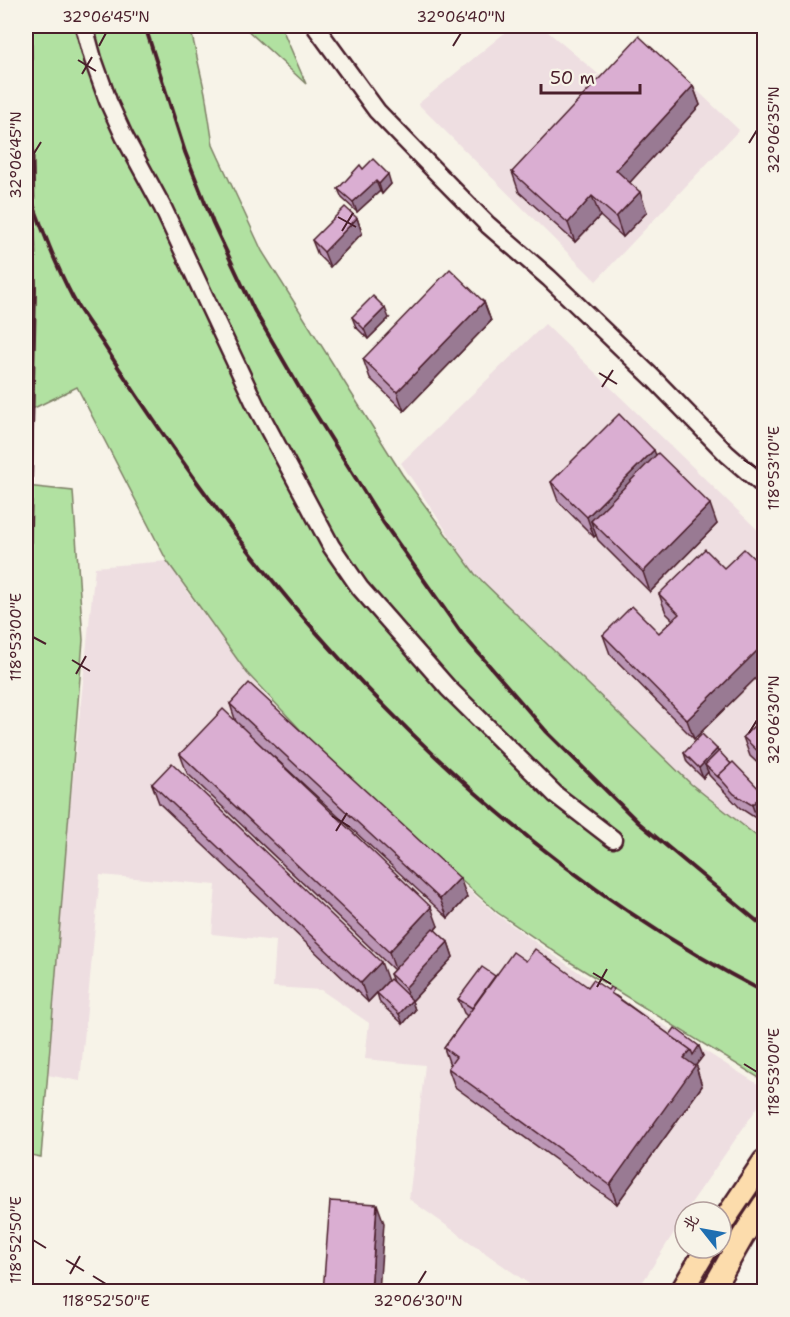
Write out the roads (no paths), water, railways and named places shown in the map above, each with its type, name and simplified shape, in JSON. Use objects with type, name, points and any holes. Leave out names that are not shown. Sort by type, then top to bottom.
[{"type":"main road","points":[[733,1208],[765,1161]]},
{"type":"main road","points":[[711,1292],[743,1236],[765,1204]]},
{"type":"main road","points":[[681,1292],[700,1260]]},
{"type":"street","points":[[84,26],[104,90],[124,136],[163,208],[255,404],[331,546],[360,588],[448,688],[556,795],[613,839]]},
{"type":"street","points":[[315,26],[377,111],[437,173],[488,225],[549,278],[653,378],[727,454],[765,486]]},
{"type":"railway","points":[[26,717],[35,289],[30,26]]},
{"type":"railway","points":[[145,26],[185,152],[213,223],[254,310],[383,522],[462,634],[546,731],[639,823],[764,927]]},
{"type":"railway","points":[[26,185],[53,256],[73,298],[138,397],[232,530],[296,609],[364,685],[436,756],[511,824],[592,886],[676,942],[764,992]]}]
